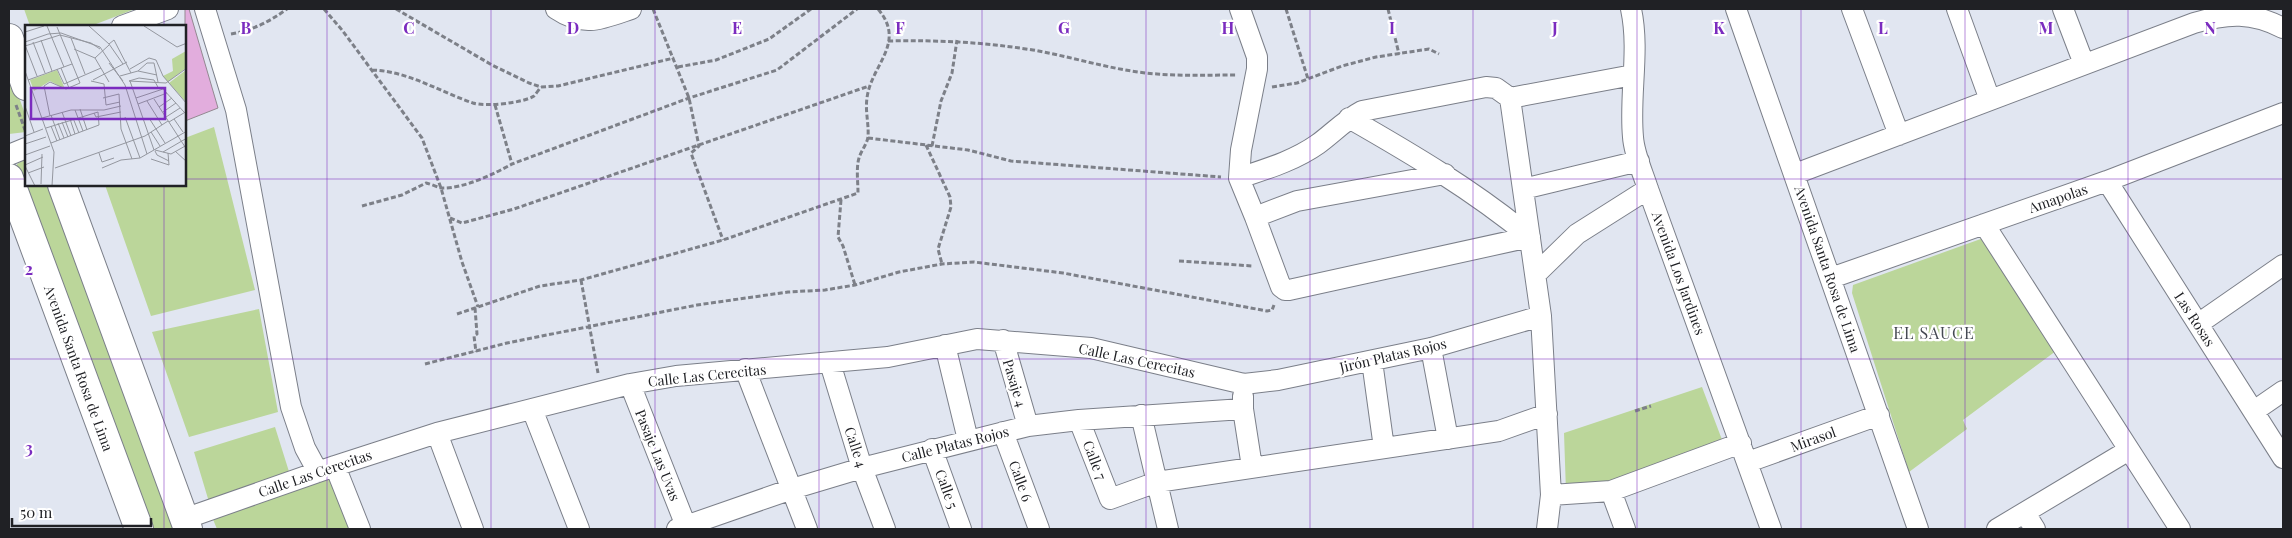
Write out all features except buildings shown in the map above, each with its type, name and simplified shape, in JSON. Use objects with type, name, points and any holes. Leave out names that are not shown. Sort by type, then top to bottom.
[{"type":"main road","points":[[9,38],[21,78]]},
{"type":"main road","name":"Avenida Santa Rosa de Lima","points":[[9,178],[139,529]]},
{"type":"main road","points":[[62,186],[186,524]]},
{"type":"street","points":[[125,25],[168,9]]},
{"type":"street","points":[[205,9],[236,110],[291,406],[305,448],[326,469],[360,529]]},
{"type":"street","points":[[556,9],[577,20],[590,15],[631,9]]},
{"type":"street","points":[[1240,9],[1257,57],[1254,90],[1240,150],[1239,178],[1281,287],[1289,290],[1530,237]]},
{"type":"street","name":"Avenida Los Jardines","points":[[1631,9],[1635,45],[1633,140],[1648,189],[1771,529]]},
{"type":"street","name":"Avenida Santa Rosa de Lima","points":[[1736,9],[1918,529]]},
{"type":"street","points":[[1852,9],[1899,135]]},
{"type":"street","points":[[1957,9],[1990,100]]},
{"type":"street","points":[[2063,9],[2084,64]]},
{"type":"street","points":[[1795,174],[2084,64],[2191,16],[2264,18],[2283,28]]},
{"type":"street","points":[[1239,178],[1275,167],[1301,154],[1319,143],[1348,118],[1362,111],[1486,87],[1496,88],[1510,98],[1633,75]]},
{"type":"street","points":[[1510,98],[1541,316],[1551,495],[1548,529]]},
{"type":"street","name":"Amapolas","points":[[1831,278],[2107,181],[2283,113]]},
{"type":"street","points":[[1348,118],[1388,139],[1445,174],[1496,209],[1530,237]]},
{"type":"street","points":[[9,155],[25,148]]},
{"type":"street","points":[[1523,189],[1639,161]]},
{"type":"street","points":[[1255,217],[1297,201],[1445,174]]},
{"type":"street","name":"Las Rosas","points":[[2107,181],[2283,458]]},
{"type":"street","points":[[1536,274],[1577,234],[1648,189]]},
{"type":"street","points":[[1984,224],[2180,529]]},
{"type":"street","points":[[2198,324],[2283,265]]},
{"type":"street","name":"Jirón Platas Rojos","points":[[1244,384],[1278,380],[1432,348],[1541,316]]},
{"type":"street","name":"Calle Las Cerecitas","points":[[186,524],[326,469],[438,433],[630,384],[676,376],[745,369],[773,369],[915,353],[977,339],[1091,348],[1244,384]]},
{"type":"street","name":"Pasaje 4","points":[[1002,340],[1028,426]]},
{"type":"street","points":[[945,345],[968,440]]},
{"type":"street","points":[[1432,348],[1448,439]]},
{"type":"street","points":[[1372,361],[1384,448]]},
{"type":"street","name":"Calle 4","points":[[830,363],[862,468],[885,529]]},
{"type":"street","points":[[745,369],[807,529]]},
{"type":"street","name":"Pasaje Las Uvas","points":[[630,384],[681,528]]},
{"type":"street","points":[[1244,384],[1243,409],[1252,467]]},
{"type":"street","points":[[2254,412],[2283,392]]},
{"type":"street","points":[[532,409],[579,529]]},
{"type":"street","name":"Calle Platas Rojos","points":[[681,528],[724,521],[792,489],[862,468],[1028,426],[1141,415],[1243,409]]},
{"type":"street","points":[[1157,482],[1499,431],[1547,414]]},
{"type":"street","points":[[1141,415],[1168,529]]},
{"type":"street","name":"Mirasol","points":[[1551,495],[1611,492],[1879,415]]},
{"type":"street","name":"Calle 7","points":[[1079,420],[1110,499],[1157,482]]},
{"type":"street","name":"Calle 6","points":[[1003,432],[1039,529]]},
{"type":"street","points":[[438,433],[473,529]]},
{"type":"street","name":"Calle 5","points":[[932,449],[962,529]]},
{"type":"street","points":[[1997,529],[2030,521],[2129,450]]},
{"type":"street","points":[[1611,492],[1625,529]]},
{"type":"path","points":[[214,38],[250,30],[272,20],[287,9]]},
{"type":"path","points":[[324,9],[342,30],[422,138],[441,188],[477,307],[477,334],[474,336],[476,352]]},
{"type":"path","points":[[396,9],[492,66],[541,87],[558,86],[674,58]]},
{"type":"path","points":[[653,9],[689,98],[699,146]]},
{"type":"path","points":[[678,67],[716,60],[769,38],[811,9]]},
{"type":"path","points":[[362,206],[402,194],[426,182],[441,188],[492,176],[512,164],[689,98],[777,70],[857,9]]},
{"type":"path","points":[[457,314],[540,286],[581,280],[723,240],[858,193],[859,159],[868,138],[867,98],[870,86],[888,49],[889,30],[878,9]]},
{"type":"path","points":[[1286,9],[1308,79]]},
{"type":"path","points":[[1388,9],[1399,54]]},
{"type":"path","points":[[888,41],[957,40],[1035,50],[1110,68],[1156,74],[1240,75],[1257,57]]},
{"type":"path","points":[[932,146],[941,101],[952,73],[957,40]]},
{"type":"path","points":[[1254,90],[1297,83],[1342,66],[1399,54],[1429,49],[1439,54]]},
{"type":"path","points":[[371,70],[388,70],[475,104],[495,104],[533,96],[541,87]]},
{"type":"path","points":[[21,78],[25,122]]},
{"type":"path","points":[[450,218],[462,223],[514,209],[870,86]]},
{"type":"path","points":[[495,104],[512,164]]},
{"type":"path","points":[[868,138],[968,150],[1011,161],[1239,178]]},
{"type":"path","points":[[926,145],[950,197],[951,207],[938,249],[942,264]]},
{"type":"path","points":[[699,146],[691,153],[723,240]]},
{"type":"path","points":[[841,200],[838,237],[843,246],[855,285]]},
{"type":"path","points":[[1179,261],[1255,266],[1272,263]]},
{"type":"path","points":[[425,364],[507,343],[697,305],[855,285],[899,272],[942,264],[974,262],[1062,273],[1267,311],[1272,310],[1281,287]]},
{"type":"path","points":[[581,280],[602,391]]},
{"type":"path","points":[[1635,412],[1651,406]]},
{"type":"green space","points":[[24,9],[135,9],[94,25],[30,25]]},
{"type":"green space","points":[[9,69],[25,114],[25,132],[9,134]]},
{"type":"green space","points":[[214,127],[255,290],[151,316],[105,186],[186,186],[186,138]]},
{"type":"green space","points":[[25,160],[25,186],[51,186],[179,529],[151,529],[17,168],[17,164]]},
{"type":"green space","points":[[1989,236],[2060,348],[1963,420],[1967,429],[1909,472],[1852,293],[1853,285]]},
{"type":"green space","points":[[259,309],[278,412],[189,437],[152,332]]},
{"type":"green space","points":[[1702,387],[1724,445],[1608,488],[1566,492],[1564,433]]},
{"type":"green space","points":[[275,427],[291,478],[209,502],[194,452]]},
{"type":"green space","points":[[333,476],[351,529],[217,529],[212,517]]},
{"type":"district","name":"EL SAUCE","points":[[1934,332]]}]
